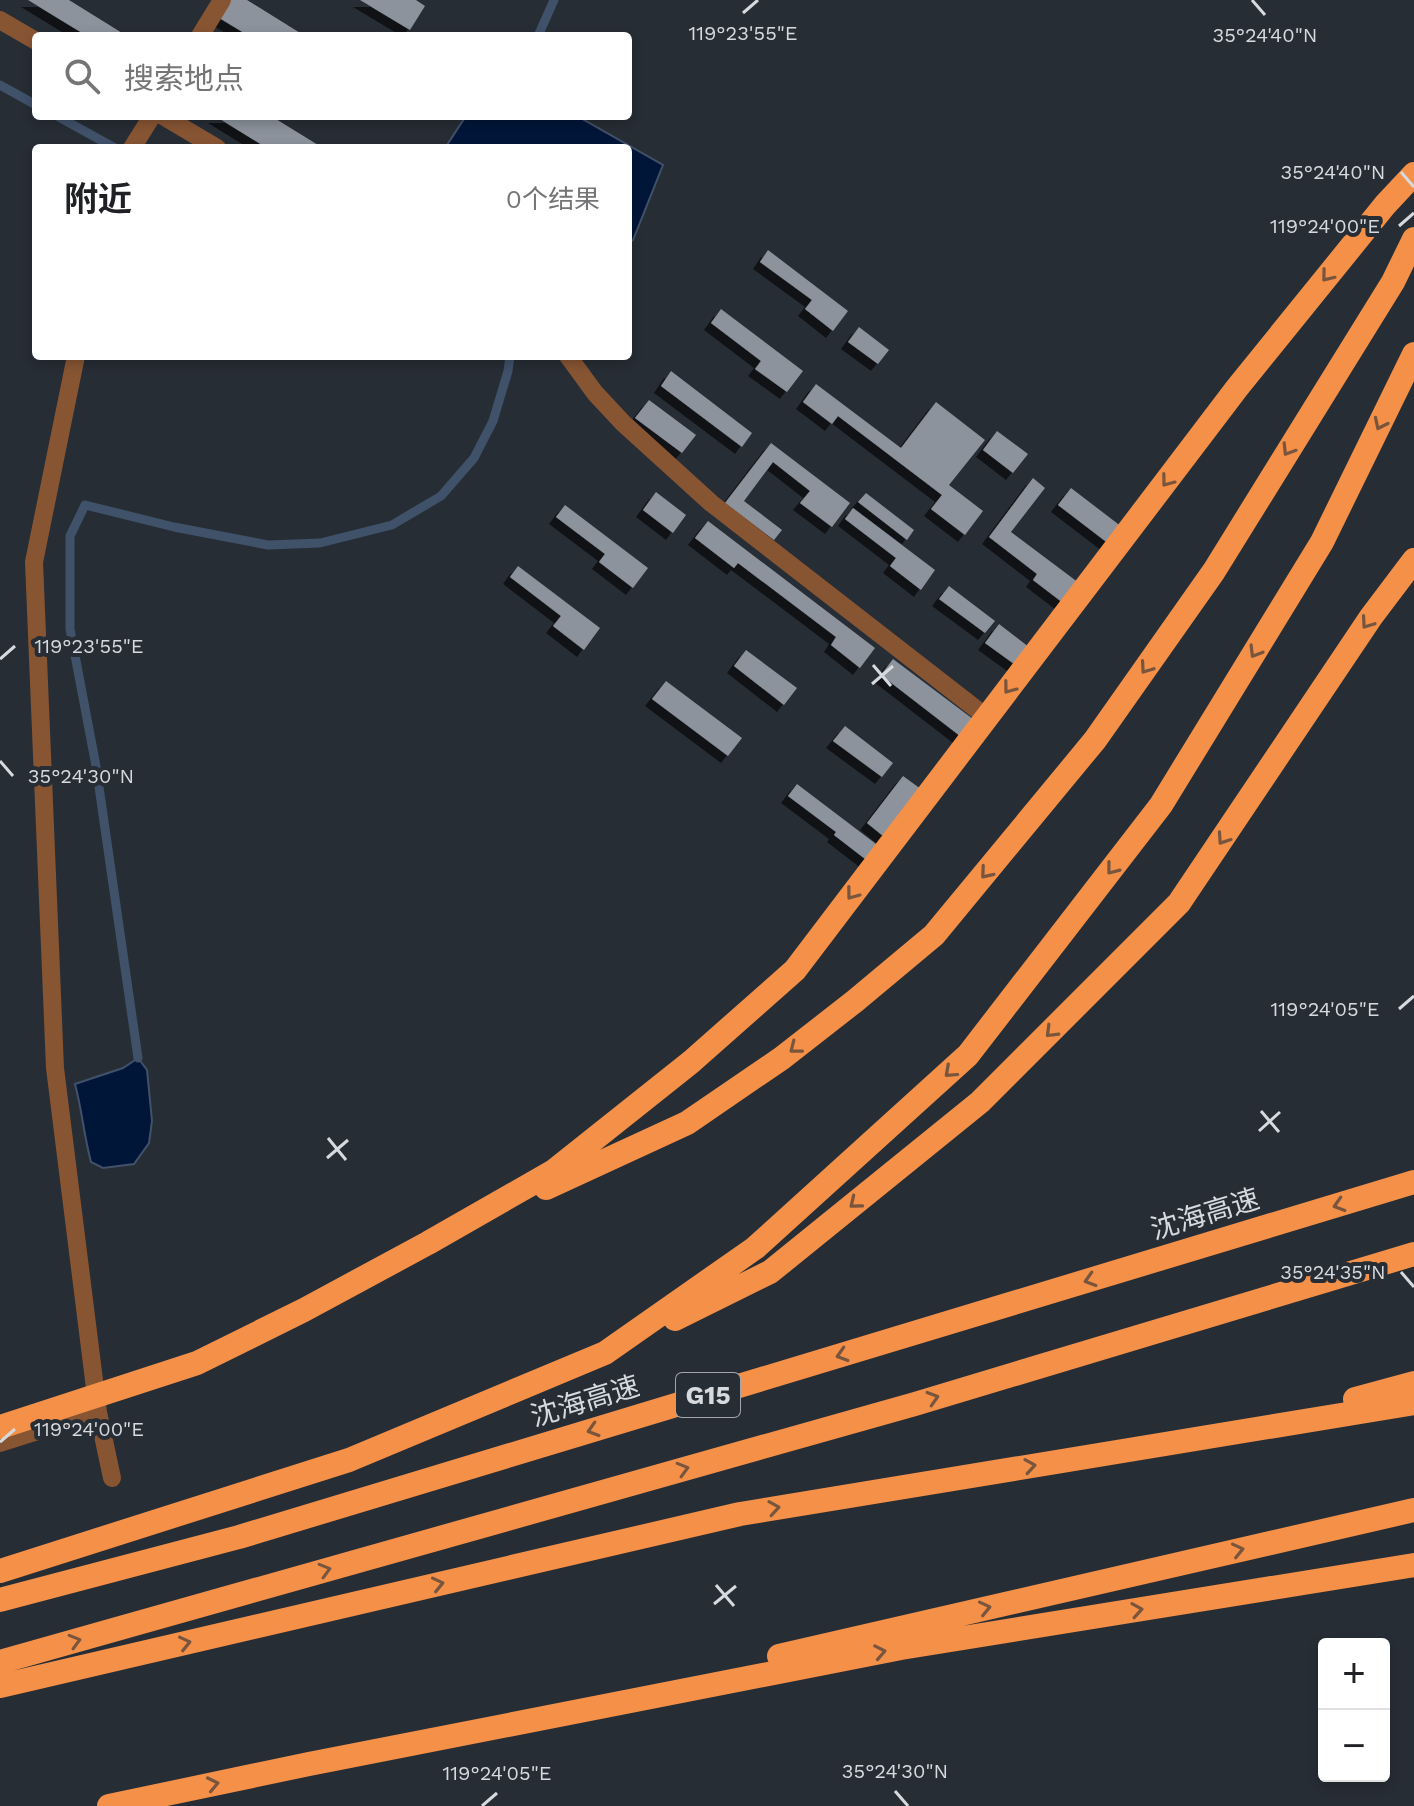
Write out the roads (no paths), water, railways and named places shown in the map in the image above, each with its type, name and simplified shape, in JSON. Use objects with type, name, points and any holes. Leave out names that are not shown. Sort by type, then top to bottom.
[{"type":"highway","points":[[0,1427],[197,1363],[304,1310],[554,1171],[691,1062],[795,970],[1237,388],[1385,205],[1414,174]]},
{"type":"highway","points":[[428,1243],[687,1123],[782,1058],[934,935],[1095,740],[1214,571],[1393,282],[1414,239]]},
{"type":"highway","points":[[605,1353],[755,1248],[968,1055],[1161,805],[1322,542],[1414,354]]},
{"type":"highway","points":[[0,1571],[349,1460],[605,1353],[770,1272],[980,1102],[1179,903],[1371,617],[1414,560]]},
{"type":"highway","name":"沈海高速","points":[[0,1600],[239,1537],[1414,1182]]},
{"type":"highway","name":"G15","points":[[0,1662],[915,1404],[1414,1254]]},
{"type":"highway","points":[[1226,1433],[1414,1383]]},
{"type":"highway","points":[[0,1686],[740,1514],[1414,1403]]},
{"type":"highway","points":[[309,1764],[1414,1510]]},
{"type":"highway","points":[[109,1806],[901,1648],[1414,1565]]},
{"type":"lane","points":[[202,32],[222,0]]},
{"type":"lane","points":[[0,20],[32,39]]},
{"type":"lane","points":[[136,141],[149,120]]},
{"type":"lane","points":[[170,120],[210,144]]},
{"type":"lane","points":[[75,360],[34,562],[55,1068],[98,1412],[112,1478]]},
{"type":"lane","points":[[571,360],[595,393],[623,423],[711,503],[980,712]]},
{"type":"lane","points":[[0,1443],[98,1412]]},
{"type":"lane","points":[[153,1778],[153,1806]]},
{"type":"water","points":[[463,120],[584,120],[626,144],[448,144]]},
{"type":"water","points":[[632,147],[663,165],[632,241]]},
{"type":"water","points":[[138,1058],[147,1070],[152,1121],[149,1143],[134,1164],[103,1168],[91,1162],[75,1084],[123,1068]]},
{"type":"waterway","points":[[540,32],[554,0]]},
{"type":"waterway","points":[[0,85],[32,103]]},
{"type":"waterway","points":[[64,120],[108,144]]},
{"type":"waterway","points":[[138,1058],[96,766],[70,629],[70,536],[85,505],[174,527],[268,545],[320,543],[392,525],[441,496],[474,458],[493,421],[509,360]]}]
